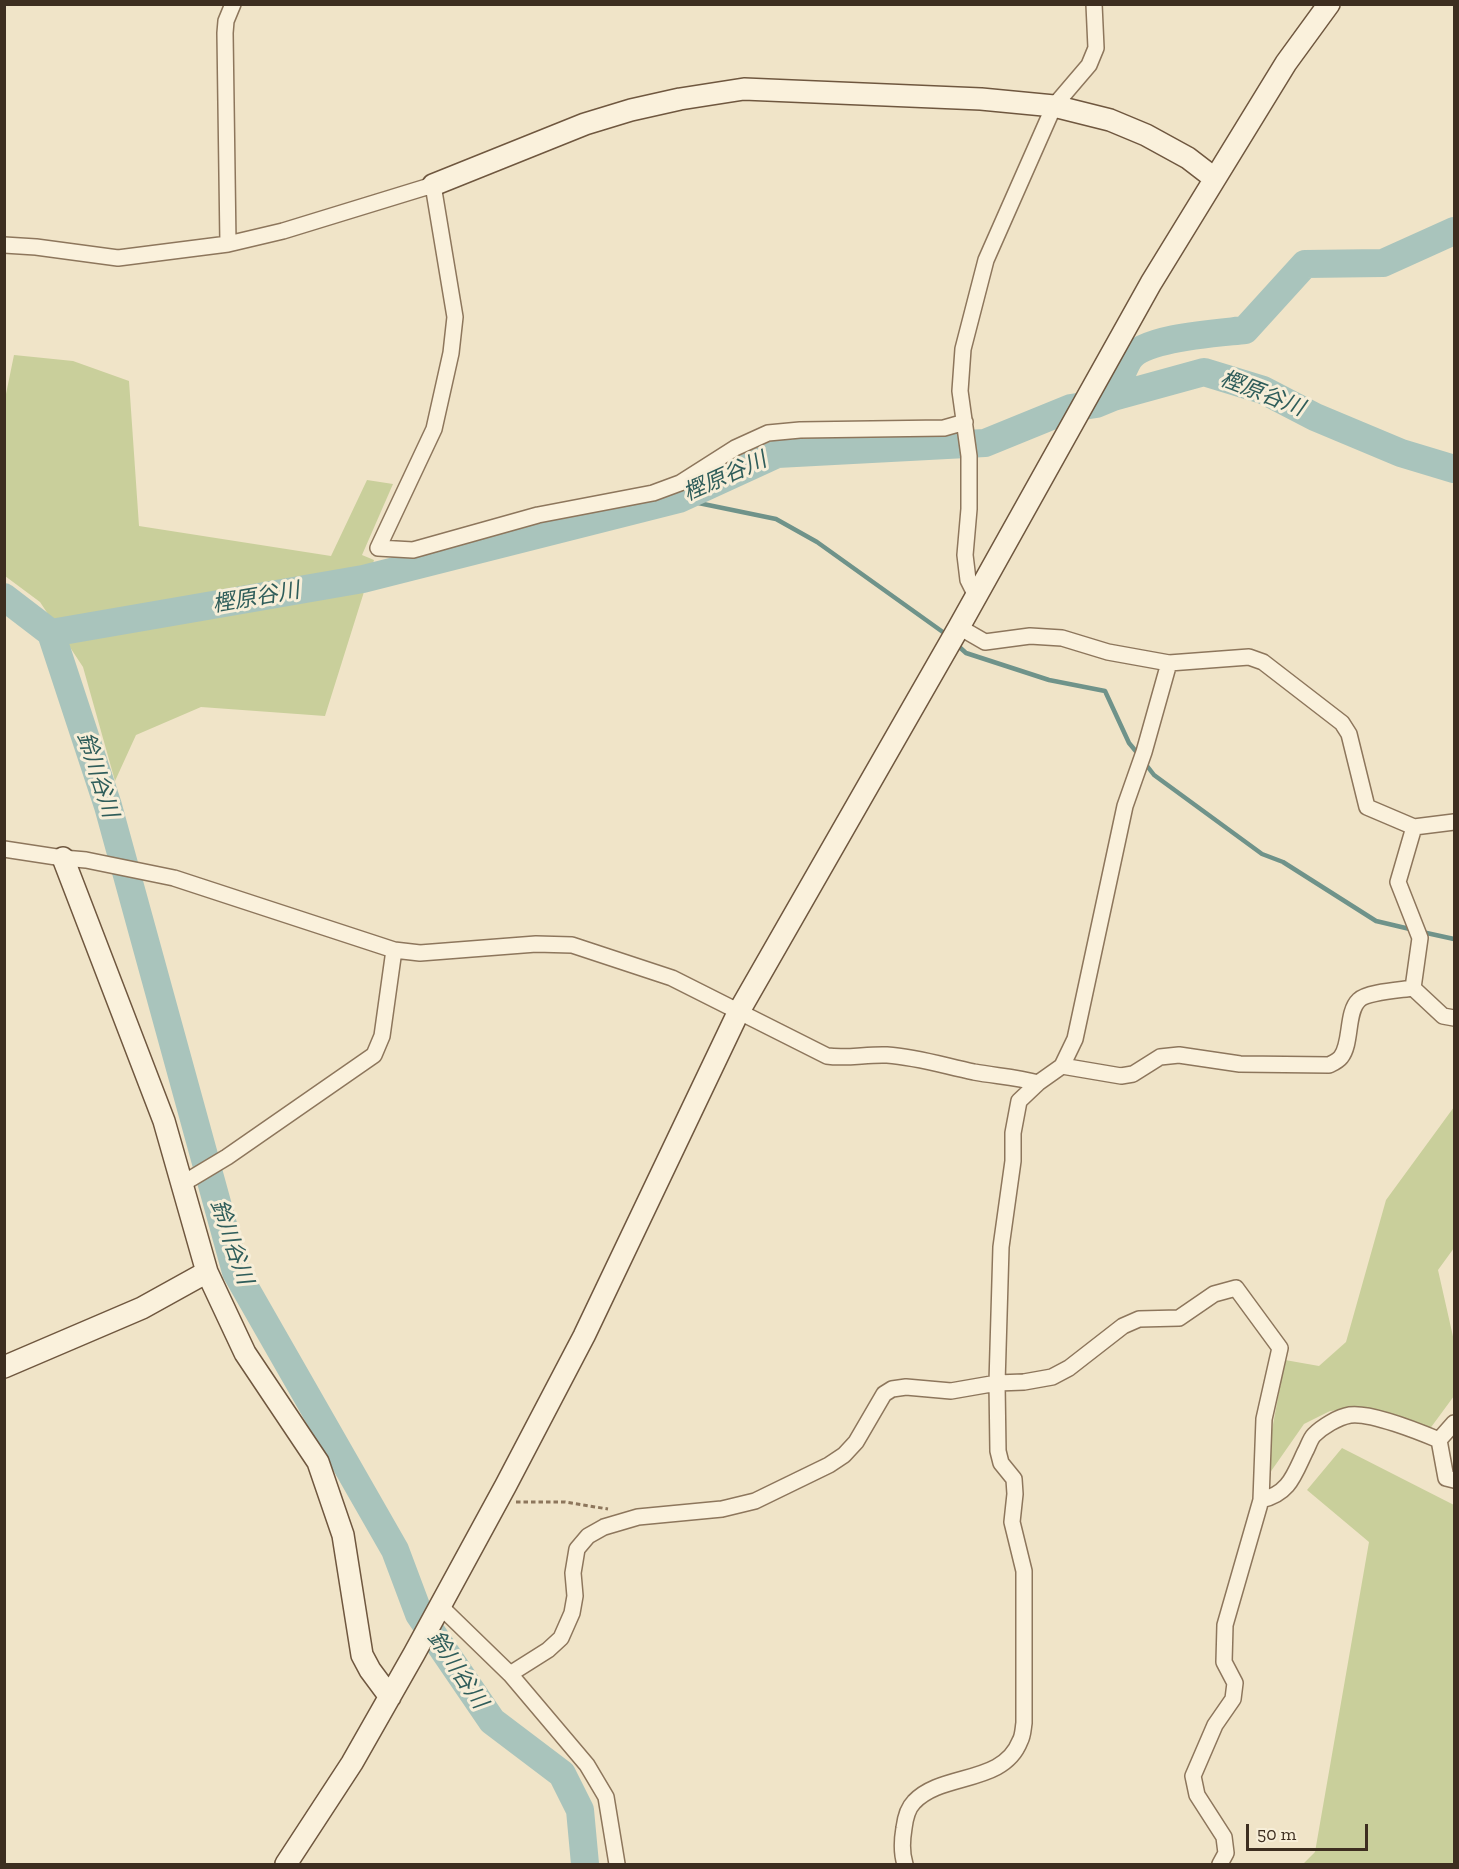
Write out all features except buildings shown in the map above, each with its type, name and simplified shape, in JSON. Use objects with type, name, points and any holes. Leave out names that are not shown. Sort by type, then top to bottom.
[{"type":"street","points":[[228,244],[225,33],[226,21],[233,4]]},
{"type":"street","points":[[976,596],[968,579],[965,555],[969,509],[969,456],[960,391],[963,349],[986,260],[1054,106],[1089,65],[1096,48],[1094,4]]},
{"type":"street","points":[[286,1864],[352,1763],[497,1502],[584,1336],[738,1013],[1152,283],[1286,63],[1329,4]]},
{"type":"street","points":[[4,245],[118,258],[228,244],[283,231],[434,185],[585,124],[631,110],[680,99],[744,89],[981,99],[1054,106],[1110,120],[1146,135],[1188,158],[1214,178]]},
{"type":"street","points":[[434,185],[455,317],[451,353],[435,429],[378,548],[413,550],[538,514],[653,493],[680,483],[735,448],[768,433],[800,430],[966,426]]},
{"type":"street","points":[[954,635],[985,642],[1030,636],[1062,638],[1108,652],[1169,663],[1249,657],[1263,662],[1342,723],[1349,734],[1367,807],[1414,826],[1455,822]]},
{"type":"street","points":[[905,1864],[902,1838],[905,1820],[912,1803],[928,1790],[998,1766],[1011,1755],[1020,1741],[1024,1723],[1023,1571],[1012,1522],[1014,1479],[1001,1463],[998,1451],[997,1383],[1001,1247],[1013,1161],[1013,1133],[1019,1101],[1038,1083],[1062,1066],[1074,1039],[1125,806],[1142,758],[1169,663]]},
{"type":"street","points":[[1413,988],[1418,932],[1398,882],[1414,826]]},
{"type":"street","points":[[4,849],[86,860],[183,881],[394,950],[420,953],[536,944],[572,945],[672,978],[827,1056],[842,1058],[885,1055],[909,1058],[993,1075],[1020,1077],[1038,1083]]},
{"type":"street","points":[[63,858],[188,1181],[207,1272],[245,1353],[318,1462],[343,1535],[362,1654],[370,1670],[390,1697]]},
{"type":"street","points":[[188,1181],[227,1158],[374,1055],[382,1036],[394,950]]},
{"type":"street","points":[[1062,1066],[1121,1077],[1133,1074],[1160,1057],[1179,1055],[1240,1064],[1329,1065],[1340,1059],[1345,1048],[1353,1010],[1359,1000],[1367,996],[1413,988]]},
{"type":"street","points":[[1413,988],[1443,1016],[1455,1018]]},
{"type":"street","points":[[4,1367],[142,1308],[207,1272]]},
{"type":"street","points":[[510,1674],[548,1650],[561,1638],[572,1613],[575,1596],[573,1573],[577,1549],[588,1536],[604,1527],[638,1517],[722,1509],[755,1501],[829,1465],[844,1455],[856,1442],[884,1394],[892,1389],[906,1387],[951,1391],[1052,1377],[1069,1368],[1123,1326],[1139,1318],[1179,1318],[1214,1294],[1236,1288],[1280,1348],[1264,1419],[1261,1500],[1226,1625],[1224,1662],[1235,1683],[1233,1699],[1215,1725],[1193,1776],[1197,1796],[1224,1837],[1226,1853],[1220,1864]]},
{"type":"street","points":[[1261,1500],[1282,1492],[1292,1479],[1313,1436],[1332,1422],[1350,1415],[1374,1418],[1439,1440]]},
{"type":"street","points":[[1439,1440],[1455,1423]]},
{"type":"street","points":[[1439,1440],[1446,1478],[1455,1480]]},
{"type":"street","points":[[438,1610],[510,1674],[587,1765],[606,1797],[617,1864]]},
{"type":"path","points":[[497,1502],[565,1502],[610,1509]]},
{"type":"green space","points":[[14,355],[73,361],[129,381],[139,526],[331,556],[367,480],[393,484],[362,555],[374,560],[325,716],[201,707],[136,735],[115,781],[83,667],[40,602],[5,576],[4,394],[6,394]]},
{"type":"green space","points":[[1454,1107],[1454,1248],[1438,1270],[1454,1341],[1454,1396],[1429,1430],[1361,1408],[1330,1411],[1304,1424],[1267,1477],[1269,1446],[1285,1360],[1319,1366],[1346,1342],[1386,1200]]},
{"type":"green space","points":[[1342,1448],[1454,1505],[1454,1864],[1303,1864],[1315,1852],[1369,1542],[1307,1490]]},
{"type":"waterway","points":[[1113,397],[1129,359],[1137,352],[1183,337],[1245,330],[1305,264],[1383,263],[1454,231]]},
{"type":"waterway","name":"樫原谷川","points":[[51,633],[363,579],[679,499],[777,454],[985,443],[1071,408],[1096,404],[1113,397],[1204,372],[1263,390],[1315,417],[1401,453],[1454,469]]},
{"type":"waterway","points":[[679,499],[776,519],[817,542],[947,635]]},
{"type":"waterway","name":"鈴川谷川","points":[[4,597],[51,633],[108,806],[236,1272],[395,1550],[419,1614],[492,1721],[562,1774],[580,1810],[585,1864]]},
{"type":"waterway","points":[[955,643],[966,653],[1049,680],[1105,691],[1129,743],[1139,755]]},
{"type":"waterway","points":[[1144,762],[1154,775],[1262,854],[1283,862],[1376,921],[1414,930]]},
{"type":"waterway","points":[[1422,932],[1454,939]]}]
